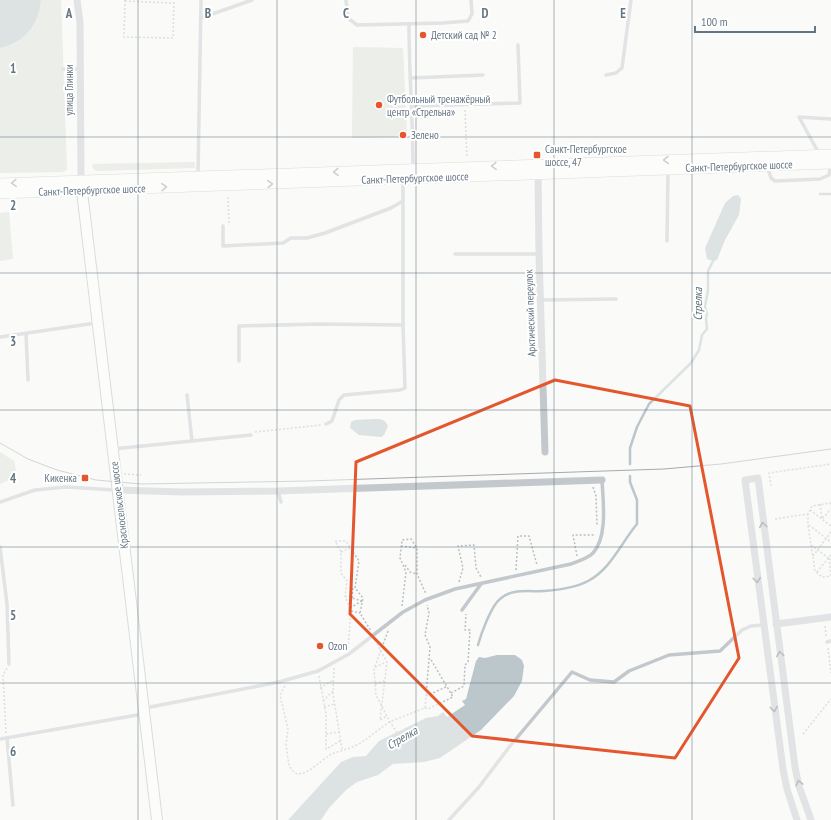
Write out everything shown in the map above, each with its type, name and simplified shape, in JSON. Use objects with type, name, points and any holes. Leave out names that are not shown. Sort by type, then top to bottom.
[{"type":"main road","name":"Санкт-Петербургское шоссе","points":[[0,193],[198,177],[831,155]]},
{"type":"main road","name":"Санкт-Петербургское шоссе","points":[[0,184],[81,186],[403,178],[831,164]]},
{"type":"main road","name":"Красносельское шоссе","points":[[81,186],[157,820]]},
{"type":"street","name":"улица Глинки","points":[[77,0],[80,22],[81,186]]},
{"type":"street","name":"Арктический переулок","points":[[538,173],[545,452]]},
{"type":"street","points":[[797,820],[782,769],[745,480],[758,478],[795,767],[799,786],[811,820]]},
{"type":"street","points":[[117,490],[278,491],[602,480]]},
{"type":"street","points":[[776,624],[831,617]]},
{"type":"lane","points":[[198,177],[201,0]]},
{"type":"lane","points":[[201,18],[252,0]]},
{"type":"lane","points":[[346,0],[348,18],[357,25],[468,21],[472,14],[472,0]]},
{"type":"lane","points":[[606,75],[616,73],[622,68],[631,0]]},
{"type":"lane","points":[[409,24],[413,169]]},
{"type":"lane","points":[[412,106],[520,103],[518,46]]},
{"type":"lane","points":[[63,69],[80,69]]},
{"type":"lane","points":[[410,78],[483,75]]},
{"type":"lane","points":[[817,155],[817,150],[799,117],[831,119]]},
{"type":"lane","points":[[766,165],[771,178],[775,181],[820,179],[830,175],[831,164]]},
{"type":"lane","points":[[667,241],[668,169]]},
{"type":"lane","points":[[326,424],[332,421],[339,400],[344,395],[400,390],[405,388],[403,325],[403,178]]},
{"type":"lane","points":[[223,226],[223,246],[283,243],[291,238],[308,238],[325,233],[391,208],[403,201]]},
{"type":"lane","points":[[455,254],[539,254]]},
{"type":"lane","points":[[540,300],[616,299]]},
{"type":"lane","points":[[0,337],[97,323]]},
{"type":"lane","points":[[239,362],[239,326],[319,324],[403,325]]},
{"type":"lane","points":[[26,334],[28,380]]},
{"type":"lane","points":[[187,395],[192,441]]},
{"type":"lane","points":[[112,450],[251,435]]},
{"type":"lane","points":[[0,739],[144,711],[286,680],[318,671],[348,654],[393,619],[427,598],[455,589],[571,564],[582,560],[593,553],[602,535],[602,480]]},
{"type":"lane","points":[[0,502],[35,490],[66,487],[117,490]]},
{"type":"lane","points":[[278,491],[281,502]]},
{"type":"lane","points":[[0,548],[7,604],[9,664]]},
{"type":"lane","points":[[462,610],[482,583]]},
{"type":"lane","points":[[449,820],[479,787],[510,746],[572,672],[590,680],[614,682],[629,671],[668,655],[720,651],[742,630],[751,626],[763,625]]},
{"type":"lane","points":[[8,738],[13,805]]},
{"type":"path","points":[[174,0],[174,3],[172,38],[124,37],[125,0],[174,3]]},
{"type":"path","points":[[465,107],[467,160]]},
{"type":"path","points":[[228,197],[229,215]]},
{"type":"path","points":[[251,435],[252,432],[326,424]]},
{"type":"path","points":[[771,486],[769,473],[831,464]]},
{"type":"path","points":[[124,474],[141,475]]},
{"type":"path","points":[[820,504],[822,519]]},
{"type":"path","points":[[831,504],[812,506],[808,514],[808,525],[815,571],[822,577],[831,576],[831,555]]},
{"type":"path","points":[[822,519],[831,509]]},
{"type":"path","points":[[810,510],[831,526]]},
{"type":"path","points":[[577,558],[574,536],[596,536],[596,514]]},
{"type":"path","points":[[775,519],[808,514]]},
{"type":"path","points":[[808,525],[831,542]]},
{"type":"path","points":[[813,556],[831,532]]},
{"type":"path","points":[[521,571],[515,572],[518,536],[530,536],[538,571]]},
{"type":"path","points":[[417,574],[410,572],[400,558],[400,546],[402,540],[411,540],[417,548],[417,574],[427,598],[429,613],[425,635],[430,648],[425,708]]},
{"type":"path","points":[[352,598],[359,561],[346,541],[335,542],[341,552],[341,572],[347,581],[345,596],[351,611],[348,649],[353,644]]},
{"type":"path","points":[[462,583],[458,584],[463,568],[458,546],[474,545],[476,568],[483,579],[482,583]]},
{"type":"path","points":[[811,545],[830,559]]},
{"type":"path","points":[[400,546],[417,548]]},
{"type":"path","points":[[341,552],[350,548]]},
{"type":"path","points":[[817,573],[830,559]]},
{"type":"path","points":[[400,608],[402,607],[406,572],[404,564]]},
{"type":"path","points":[[355,588],[363,598],[360,613],[387,662],[380,720],[387,716]]},
{"type":"path","points":[[427,598],[430,593]]},
{"type":"path","points":[[345,596],[362,601]]},
{"type":"path","points":[[350,608],[362,601]]},
{"type":"path","points":[[451,693],[464,686],[465,665],[468,662],[470,630],[465,630],[466,615],[462,610]]},
{"type":"path","points":[[351,611],[360,613]]},
{"type":"path","points":[[393,619],[375,667],[375,684],[376,695],[390,722],[402,740]]},
{"type":"path","points":[[824,624],[829,641],[831,673]]},
{"type":"path","points":[[286,680],[285,686],[280,695],[288,729],[286,744],[289,766],[297,774],[304,773],[331,754],[361,743],[390,722],[425,708],[428,709],[453,697],[429,656]]},
{"type":"path","points":[[335,662],[333,680],[334,704],[342,750]]},
{"type":"path","points":[[375,667],[387,662]]},
{"type":"path","points":[[8,738],[6,733],[3,675],[9,664]]},
{"type":"path","points":[[318,671],[326,714],[326,749],[340,741]]},
{"type":"path","points":[[320,688],[333,680]]},
{"type":"path","points":[[375,684],[384,681]]},
{"type":"path","points":[[426,696],[447,687]]},
{"type":"path","points":[[323,701],[333,691]]},
{"type":"path","points":[[803,734],[831,699]]},
{"type":"path","points":[[324,706],[334,704]]},
{"type":"path","points":[[326,734],[339,732]]},
{"type":"highlighted area","points":[[555,380],[690,406],[739,658],[675,758],[472,736],[350,614],[356,462]]},
{"type":"shaded area","points":[[41,0],[61,0],[67,169],[64,172],[0,173],[0,48],[8,46],[23,37],[37,17]]},
{"type":"shaded area","name":"Футбольный тренажёрный центр «Стрельна»","points":[[353,47],[403,48],[407,137],[352,138]]},
{"type":"shaded area","points":[[195,162],[195,168],[96,171],[92,164]]},
{"type":"shaded area","points":[[9,212],[13,259],[0,261],[0,213]]},
{"type":"shaded area","points":[[0,452],[14,461],[17,476],[0,484]]},
{"type":"water","points":[[0,0],[41,0],[37,17],[29,31],[16,42],[0,48]]},
{"type":"water","points":[[738,195],[741,199],[739,215],[725,240],[717,260],[713,261],[707,259],[705,248],[725,203],[733,196]]},
{"type":"water","points":[[379,419],[386,422],[388,426],[384,435],[381,437],[359,435],[350,428],[351,422],[355,420]]},
{"type":"water","points":[[497,655],[515,655],[522,660],[524,666],[522,681],[514,696],[481,730],[440,758],[424,762],[393,764],[378,775],[357,782],[346,790],[329,808],[321,820],[288,820],[341,762],[353,757],[366,756],[379,741],[426,718],[438,716],[443,712],[447,717],[465,705],[462,701],[466,699],[476,661],[479,657],[485,658]]},
{"type":"waterway","points":[[820,194],[831,194]]},
{"type":"waterway","name":"Стрелка","points":[[630,464],[630,448],[637,427],[649,404],[691,363],[699,350],[702,335],[707,329],[707,313],[705,307],[708,290],[708,271],[714,259]]},
{"type":"waterway","points":[[478,645],[484,627],[493,608],[504,596],[509,593],[520,591],[549,591],[572,587],[588,581],[603,570],[637,524],[637,500],[630,482],[630,476]]},
{"type":"tram line","points":[[0,443],[28,459],[57,470],[96,480],[141,484],[308,481],[664,469],[721,464],[831,449]]},
{"type":"place","name":"Детский сад № 2","points":[[423,35]]},
{"type":"place","name":"Футбольный тренажёрный центр «Стрельна»","points":[[379,105]]},
{"type":"place","name":"Зелено","points":[[403,135]]},
{"type":"place","name":"Санкт-Петербургское шоссе, 47","points":[[537,155]]},
{"type":"place","name":"Кикенка","points":[[85,478]]},
{"type":"place","name":"Ozon","points":[[320,646]]}]
